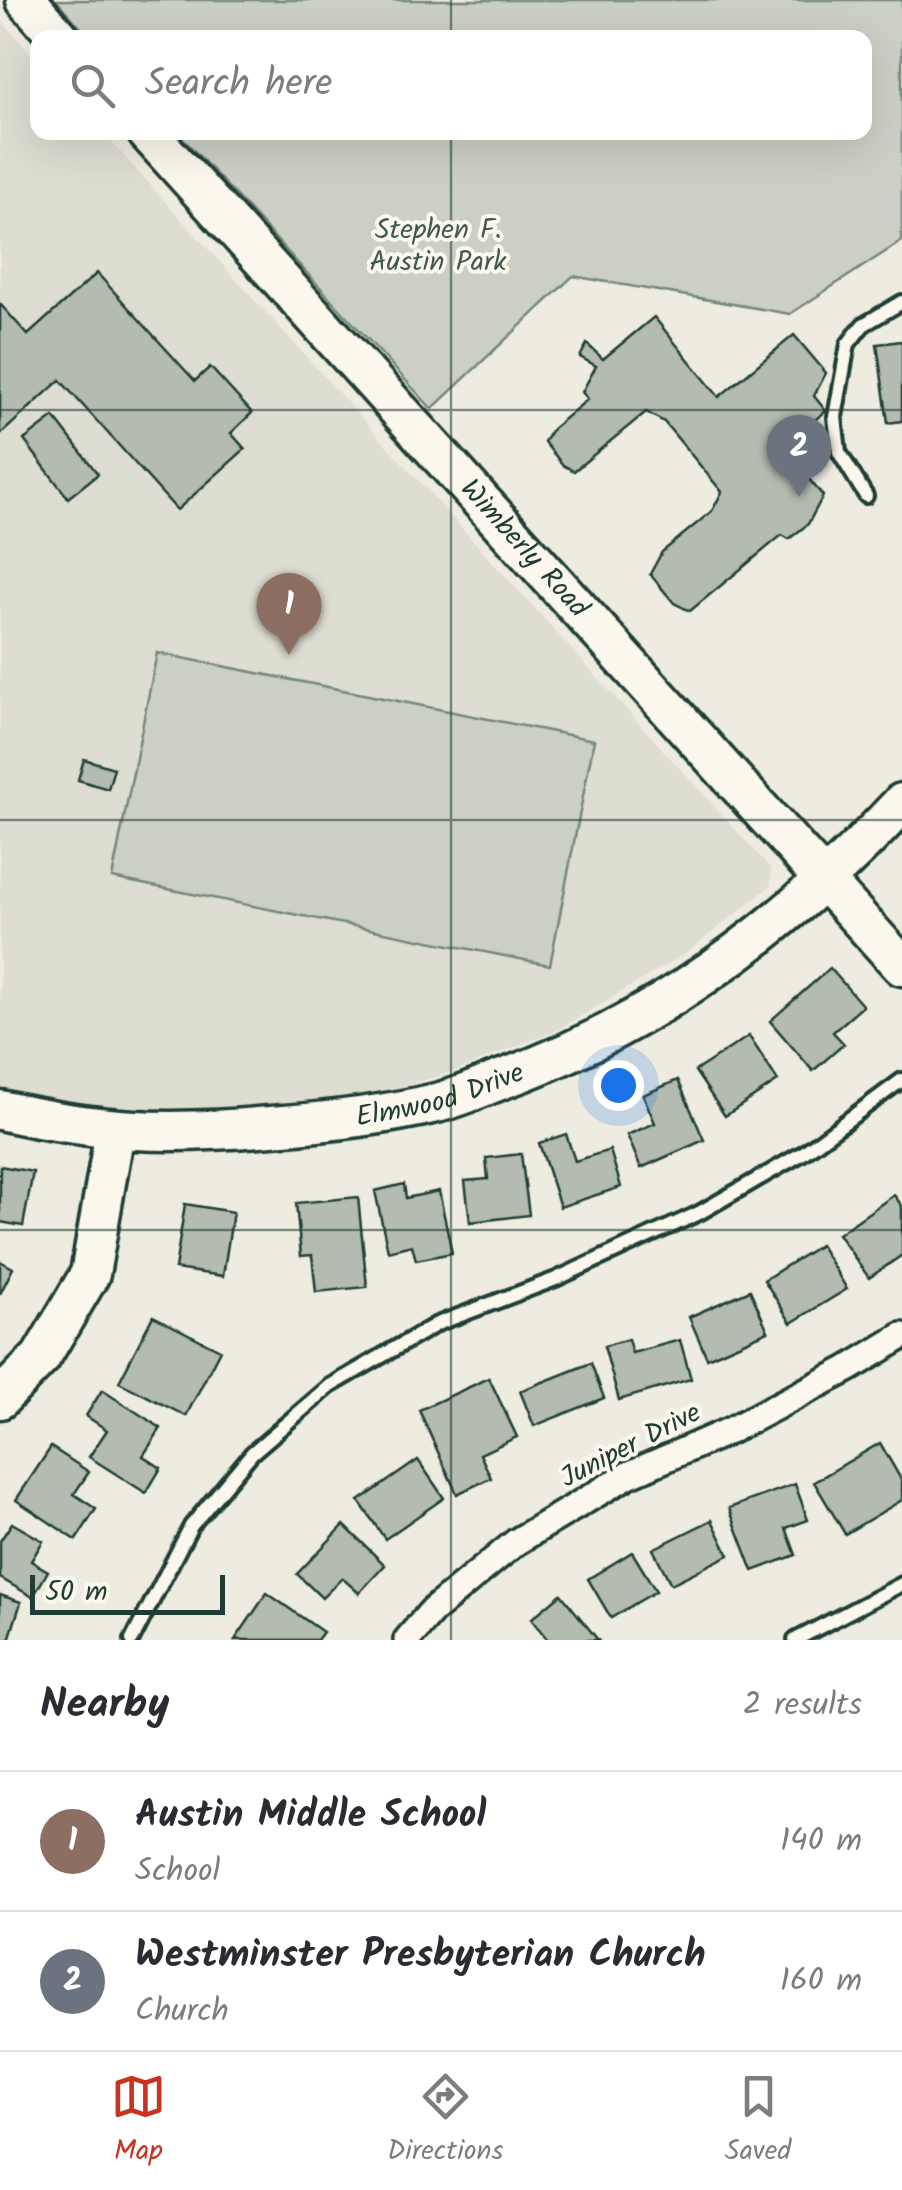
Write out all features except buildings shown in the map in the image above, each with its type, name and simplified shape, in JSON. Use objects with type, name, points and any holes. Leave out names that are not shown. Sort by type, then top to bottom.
[{"type":"main road","points":[[26,0],[53,30]]},
{"type":"main road","name":"Wimberly Road","points":[[154,140],[902,966]]},
{"type":"main road","name":"Elmwood Drive","points":[[0,1110],[54,1123],[115,1131],[186,1133],[346,1120],[438,1103],[526,1071],[616,1031],[676,995],[824,879],[902,803]]},
{"type":"main road","points":[[0,1399],[40,1357],[90,1274],[115,1131]]},
{"type":"street","name":"Juniper Drive","points":[[408,1640],[432,1611],[516,1542],[628,1475],[730,1430],[848,1369],[902,1336]]},
{"type":"lane","points":[[866,496],[839,452],[835,417],[848,344],[863,326],[902,302]]},
{"type":"lane","points":[[132,1640],[191,1526],[252,1454],[330,1386],[437,1324],[556,1279],[700,1214],[803,1153],[902,1080]]},
{"type":"lane","points":[[796,1640],[902,1584]]},
{"type":"shaded area","points":[[0,19],[30,52],[30,140],[109,140],[771,869],[771,885],[686,953],[558,1030],[455,1071],[365,1098],[261,1113],[158,1115],[53,1101],[0,1089]]},
{"type":"green space","name":"Stephen F. Austin Park","points":[[56,0],[902,0],[902,241],[790,314],[573,276],[432,409],[184,140],[872,140],[872,30],[83,30]]},
{"type":"green space","points":[[157,653],[594,740],[550,965],[112,878]]},
{"type":"place","name":"Westminster Presbyterian Church","points":[[799,497]]},
{"type":"place","name":"Austin Middle School","points":[[289,655]]}]
